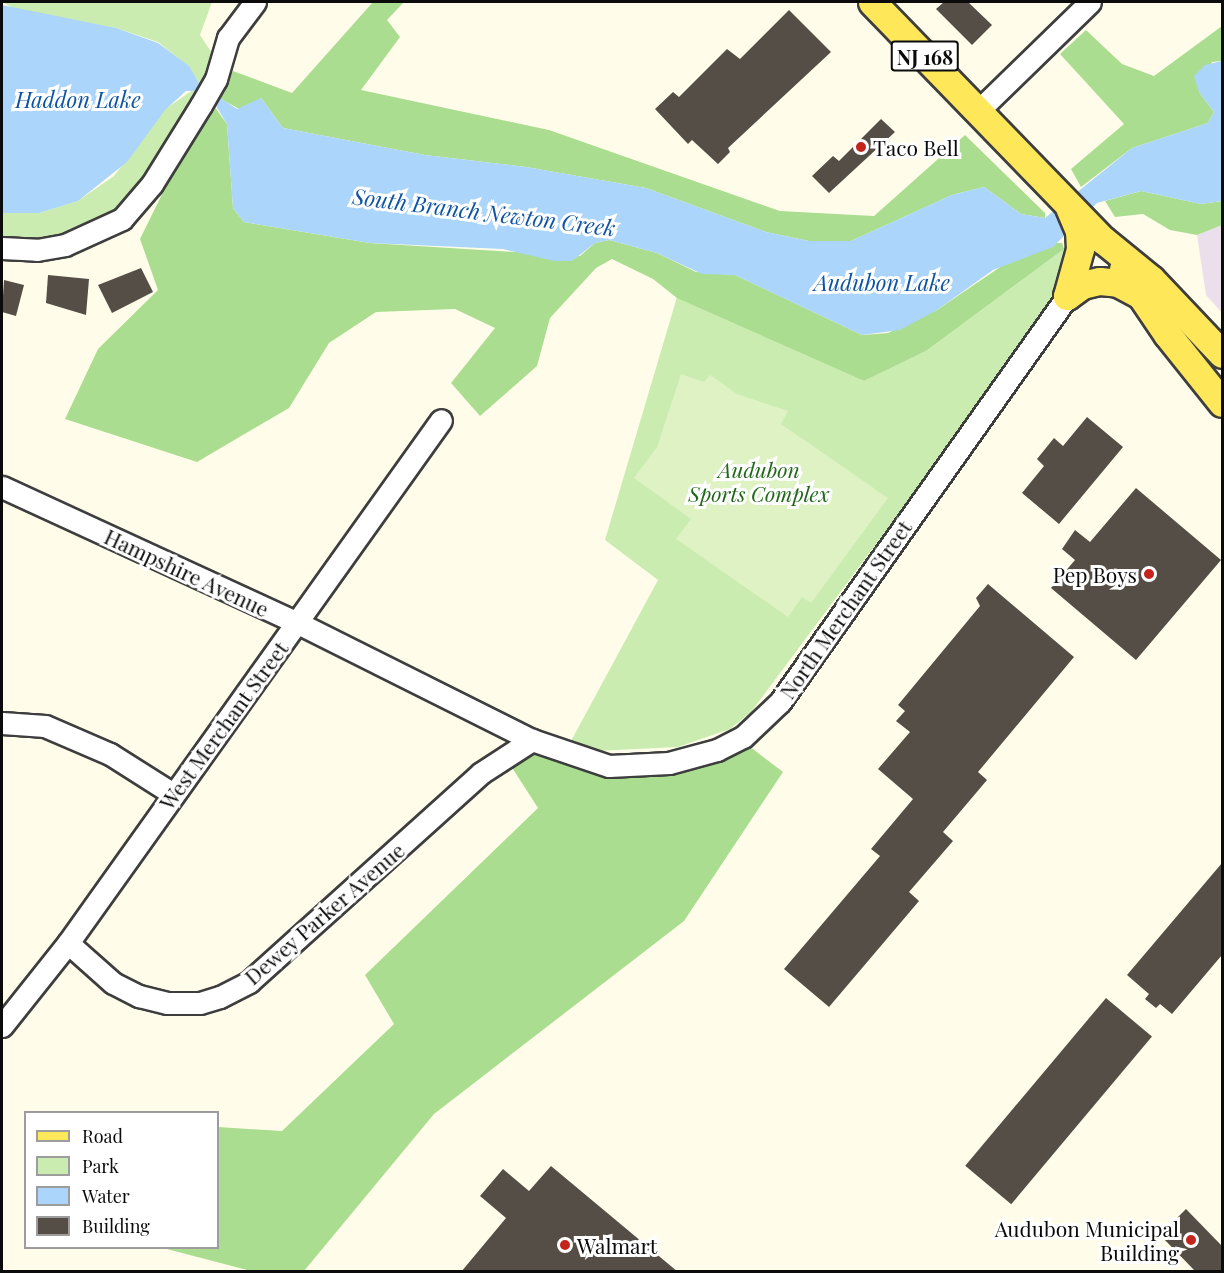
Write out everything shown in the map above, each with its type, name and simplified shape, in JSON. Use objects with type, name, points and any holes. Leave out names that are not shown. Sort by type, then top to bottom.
[{"type":"main road","name":"NJ 168","points":[[872,2],[1059,195],[1141,295],[1222,403]]},
{"type":"main road","name":"NJ 168","points":[[1090,232],[1151,279],[1222,353]]},
{"type":"main road","points":[[1067,296],[1080,249],[1090,232]]},
{"type":"main road","points":[[1067,296],[1082,285],[1100,281],[1118,283],[1141,295]]},
{"type":"street","points":[[2,248],[37,250],[65,245],[122,219],[152,184],[201,105],[216,79],[228,38],[255,2]]},
{"type":"street","points":[[978,111],[1090,2]]},
{"type":"street","name":"North Merchant Street","points":[[532,740],[609,766],[636,766],[669,762],[717,750],[764,720],[1067,296]]},
{"type":"street","name":"West Merchant Street","points":[[2,1026],[68,943],[441,420]]},
{"type":"street","name":"Hampshire Avenue","points":[[2,487],[296,622],[532,740]]},
{"type":"street","points":[[2,723],[45,726],[110,754],[173,794]]},
{"type":"street","name":"Dewey Parker Avenue","points":[[68,943],[113,983],[139,996],[167,1003],[201,1003],[220,997],[249,982],[481,773],[532,740]]},
{"type":"shaded area","points":[[1222,225],[1222,313],[1206,295],[1197,235]]},
{"type":"green space","points":[[2,2],[212,2],[200,35],[212,53],[213,71],[143,185],[110,217],[64,238],[2,241],[2,213],[39,213],[78,201],[114,176],[164,110],[200,85],[188,66],[158,42],[116,28],[15,9]]},
{"type":"green space","points":[[373,2],[404,2],[387,20],[400,37],[361,90],[549,130],[780,211],[874,216],[965,135],[1045,213],[1045,218],[1021,214],[984,187],[952,195],[851,241],[809,241],[766,232],[646,188],[526,167],[425,155],[283,128],[261,98],[241,110],[219,98],[233,71],[292,93]]},
{"type":"green space","points":[[1222,26],[1222,61],[1212,62],[1199,92],[1214,112],[1208,123],[1132,148],[1081,187],[1071,169],[1124,124],[1060,54],[1086,30],[1122,64],[1154,76]]},
{"type":"green space","points":[[214,106],[227,124],[233,208],[244,222],[370,243],[580,256],[595,243],[609,240],[657,253],[696,272],[735,275],[862,335],[888,333],[937,310],[1009,261],[1056,243],[1062,243],[1064,249],[926,351],[864,381],[677,298],[653,279],[612,259],[596,268],[550,318],[537,366],[480,416],[451,383],[495,328],[455,309],[376,312],[329,343],[289,408],[197,462],[65,419],[98,349],[158,290],[140,239],[200,117]]},
{"type":"green space","points":[[1141,191],[1201,204],[1222,201],[1222,225],[1197,235],[1170,230],[1143,214],[1115,217],[1105,201]]},
{"type":"green space","name":"Audubon Sports Complex","points":[[1064,249],[1081,269],[751,712],[730,729],[678,747],[595,751],[571,741],[658,580],[605,540],[677,297],[864,381],[926,351]]},
{"type":"green space","points":[[681,374],[704,382],[710,375],[737,394],[788,411],[781,424],[888,498],[811,603],[802,597],[788,617],[676,539],[691,519],[634,478],[657,447]]},
{"type":"green space","points":[[542,743],[609,766],[749,746],[783,772],[684,921],[434,1114],[304,1271],[251,1271],[167,1249],[219,1249],[219,1127],[282,1131],[394,1024],[365,975],[538,808],[511,766]]},
{"type":"water","name":"Audubon Lake","points":[[2,5],[116,28],[158,43],[189,66],[200,85],[237,109],[261,98],[283,128],[425,155],[526,167],[646,188],[766,232],[809,241],[851,241],[952,195],[984,187],[1021,214],[1045,218],[1132,148],[1208,123],[1214,112],[1199,92],[1194,76],[1205,65],[1222,61],[1222,201],[1201,204],[1141,191],[1097,203],[1053,247],[993,270],[937,310],[900,330],[862,335],[735,275],[702,274],[657,253],[609,240],[595,243],[572,261],[554,261],[503,249],[370,243],[244,222],[233,208],[227,124],[213,101],[196,91],[186,91],[165,110],[127,162],[78,201],[39,213],[2,213]]},
{"type":"building","points":[[944,2],[968,2],[992,25],[972,45],[936,9]]},
{"type":"building","points":[[789,10],[831,52],[728,148],[730,152],[718,164],[692,140],[688,144],[655,109],[673,92],[679,97],[727,49],[740,59]]},
{"type":"building","points":[[881,119],[895,132],[829,193],[812,176],[833,156],[839,161]]},
{"type":"building","points":[[141,268],[153,292],[112,313],[98,285]]},
{"type":"building","points":[[48,275],[89,279],[86,315],[46,303]]},
{"type":"building","points":[[4,280],[24,285],[16,316],[2,312]]},
{"type":"building","points":[[1087,417],[1123,447],[1059,524],[1022,493],[1044,466],[1037,459],[1054,438],[1063,446]]},
{"type":"building","points":[[1136,488],[1221,560],[1136,660],[1051,588],[1075,560],[1062,549],[1075,530],[1090,542]]},
{"type":"building","points":[[988,584],[1074,657],[978,772],[987,780],[943,832],[953,841],[909,892],[919,901],[829,1007],[784,969],[880,856],[871,849],[913,799],[878,769],[910,732],[896,721],[905,711],[898,705],[980,606],[976,598]]},
{"type":"building","points":[[1222,863],[1222,955],[1172,1014],[1160,1004],[1156,1008],[1145,999],[1149,994],[1127,975]]},
{"type":"building","points":[[1106,998],[1152,1037],[1011,1204],[965,1166]]},
{"type":"building","name":"Walmart","points":[[551,1166],[678,1272],[461,1272],[506,1218],[480,1196],[503,1169],[529,1191]]},
{"type":"building","name":"Audubon Municipal Building","points":[[1186,1209],[1222,1246],[1222,1272],[1196,1272],[1160,1235]]},
{"type":"place","name":"Taco Bell","points":[[861,147]]},
{"type":"place","name":"Pep Boys","points":[[1149,574]]},
{"type":"place","name":"Audubon Municipal Building","points":[[1191,1240]]},
{"type":"place","name":"Walmart","points":[[565,1245]]},
{"type":"water label","name":"Haddon Lake","points":[[78,100]]},
{"type":"water label","name":"South Branch Newton Creek","points":[[484,212]]}]
